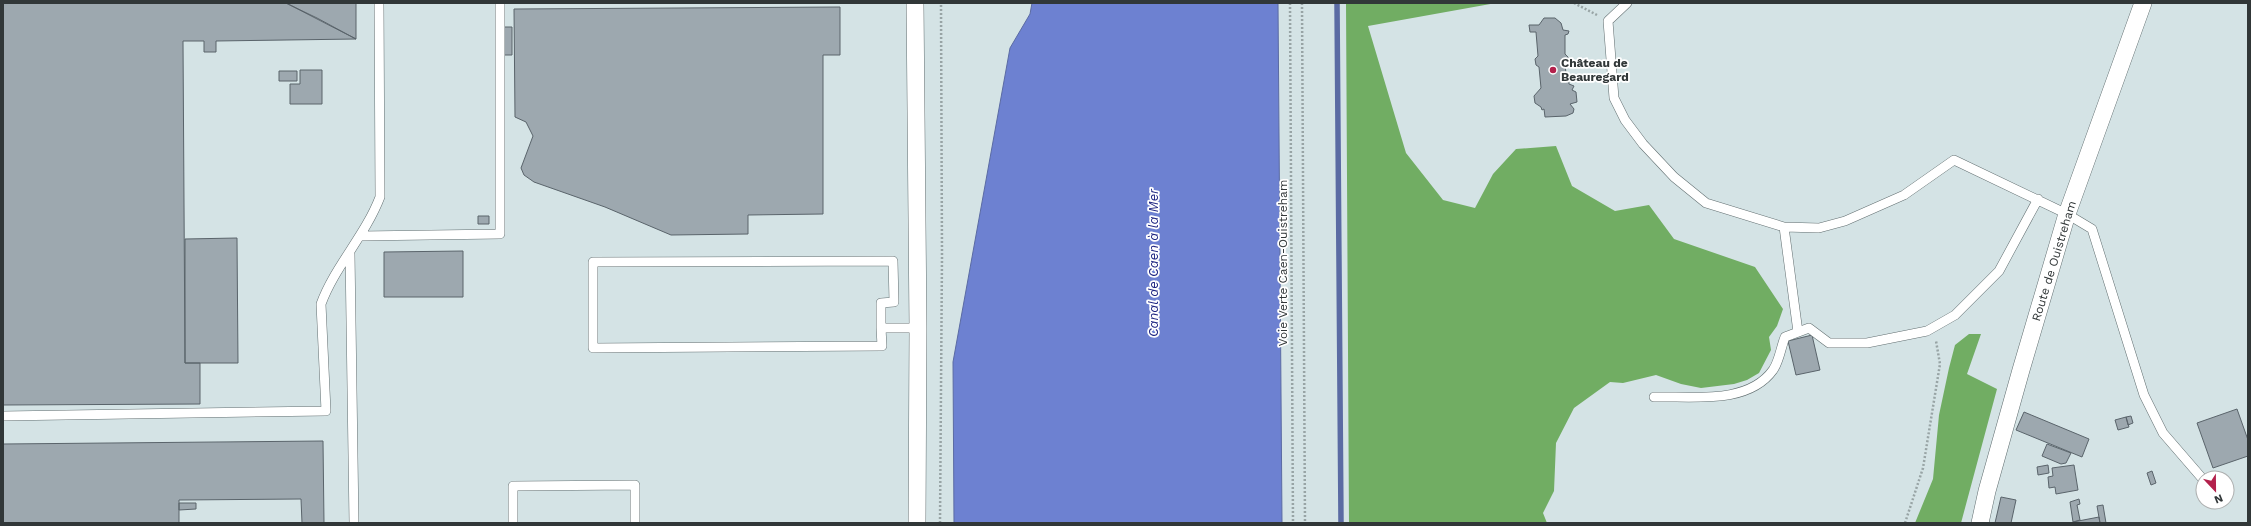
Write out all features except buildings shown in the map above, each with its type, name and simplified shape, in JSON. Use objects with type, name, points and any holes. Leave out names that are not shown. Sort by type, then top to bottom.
[{"type":"street","points":[[915,3],[918,328],[917,523]]},
{"type":"street","name":"Route de Ouistreham","points":[[1980,523],[1987,491],[2012,400],[2067,214],[2143,3]]},
{"type":"lane","points":[[3,416],[326,411],[321,304],[326,291],[373,216],[380,197],[379,3]]},
{"type":"lane","points":[[361,236],[500,234],[500,3]]},
{"type":"lane","points":[[1627,3],[1608,21],[1614,98],[1625,120],[1643,144],[1674,177],[1706,202],[1784,227],[1818,228],[1866,213],[1904,195],[1954,160],[2038,199],[2092,229],[2144,395],[2162,433],[2195,470]]},
{"type":"lane","points":[[1654,397],[1727,395],[1753,388],[1774,369],[1785,337],[1809,328],[1829,343],[1867,343],[1927,331],[1955,315],[1999,271],[2038,199]]},
{"type":"lane","points":[[1784,227],[1798,332]]},
{"type":"lane","points":[[350,254],[354,523]]},
{"type":"lane","points":[[893,260],[894,302],[881,303],[881,328],[882,346],[593,348],[593,262],[893,260]]},
{"type":"lane","points":[[881,328],[918,328]]},
{"type":"lane","points":[[513,523],[513,486],[635,485],[635,523]]},
{"type":"path","points":[[940,3],[942,256],[940,523]]},
{"type":"path","name":"Voie Verte Caen-Ouistreham","points":[[1290,3],[1293,523]]},
{"type":"path","points":[[1302,3],[1305,523]]},
{"type":"path","points":[[1574,3],[1608,21]]},
{"type":"path","points":[[1905,523],[1923,468],[1940,364],[1934,326]]},
{"type":"green space","points":[[1346,3],[1496,3],[1368,26],[1406,153],[1443,200],[1475,208],[1493,174],[1516,149],[1556,146],[1572,186],[1615,211],[1649,205],[1674,239],[1755,267],[1783,309],[1777,326],[1769,337],[1771,350],[1759,373],[1747,380],[1734,384],[1701,388],[1681,384],[1656,375],[1623,383],[1610,382],[1574,408],[1556,443],[1554,491],[1543,513],[1547,523],[1349,523]]},
{"type":"green space","points":[[1969,334],[1981,334],[1967,374],[1997,389],[1961,523],[1915,523],[1933,479],[1939,415],[1955,345]]},
{"type":"water","name":"Canal de Caen à la Mer","points":[[1032,3],[1278,3],[1282,523],[954,523],[953,362],[1010,48],[1030,14]]},
{"type":"waterway","points":[[1337,3],[1341,523]]},
{"type":"place","name":"Château de Beauregard","points":[[1553,70]]}]
